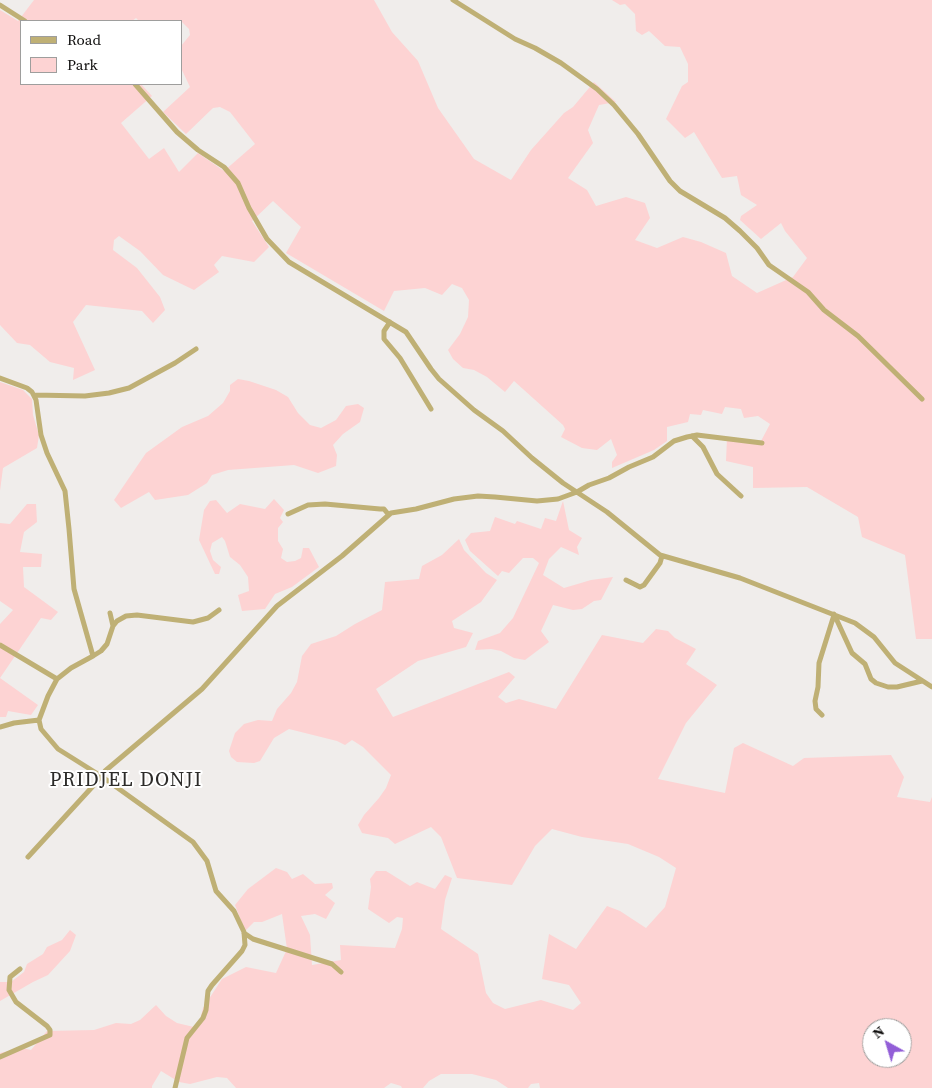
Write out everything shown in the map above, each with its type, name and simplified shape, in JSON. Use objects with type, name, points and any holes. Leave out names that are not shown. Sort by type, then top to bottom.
[{"type":"street","points":[[453,0],[515,39],[561,63],[597,89],[614,105],[638,134],[670,181],[680,191],[725,218],[757,248],[769,265],[808,292],[824,310],[858,336],[922,398]]},
{"type":"street","points":[[0,5],[23,20]]},
{"type":"street","points":[[136,85],[177,132],[198,150],[224,167],[238,183],[249,208],[268,239],[289,262],[406,332],[439,379],[474,410],[503,431],[541,466],[607,512],[652,550],[662,556],[722,572],[856,623],[874,637],[895,663],[932,687]]},
{"type":"street","points":[[390,322],[384,331],[384,338],[400,358],[431,409]]},
{"type":"street","points":[[34,395],[85,396],[129,388],[196,349]]},
{"type":"street","points":[[0,378],[27,388],[34,395],[41,436],[64,490],[70,529],[74,588],[93,656]]},
{"type":"street","points":[[692,436],[703,447],[717,474],[741,496]]},
{"type":"street","points":[[28,857],[109,766],[202,689],[277,606],[342,556],[388,514],[454,499],[495,496],[547,501],[577,492],[589,485],[609,478],[653,458],[674,441],[692,436],[762,443]]},
{"type":"street","points":[[288,514],[308,505],[324,504],[380,509],[388,514]]},
{"type":"street","points":[[626,580],[640,586],[644,585],[660,563],[662,556]]},
{"type":"street","points":[[175,1088],[187,1038],[203,1018],[208,991],[242,951],[245,945],[244,932],[234,911],[216,891],[207,861],[193,842],[101,776],[58,749],[41,729],[39,720],[57,679],[71,668],[101,651],[113,626],[121,618],[131,615],[198,622],[219,610]]},
{"type":"street","points":[[110,613],[113,626]]},
{"type":"street","points":[[834,614],[852,653],[865,664],[870,679],[876,683],[897,687],[922,681]]},
{"type":"street","points":[[822,715],[816,709],[814,701],[818,687],[820,663],[834,614]]},
{"type":"street","points":[[0,645],[57,679]]},
{"type":"street","points":[[0,727],[39,720]]},
{"type":"street","points":[[244,932],[253,939],[332,964],[340,972]]},
{"type":"street","points":[[0,1057],[23,1046],[47,1038],[50,1035],[50,1030],[47,1026],[16,1002],[9,990],[10,977],[20,969]]},
{"type":"green space","points":[[34,0],[374,0],[392,32],[418,61],[438,108],[474,159],[511,180],[531,150],[564,113],[573,107],[594,82],[616,102],[599,105],[588,130],[593,143],[568,178],[587,190],[596,206],[626,197],[645,203],[650,218],[635,240],[657,248],[683,237],[701,242],[726,253],[732,276],[757,293],[793,277],[807,258],[785,231],[781,223],[761,239],[740,220],[741,216],[757,205],[741,195],[737,176],[722,178],[694,132],[685,138],[666,119],[682,86],[688,82],[688,64],[680,47],[665,46],[649,31],[642,35],[636,31],[635,14],[625,4],[620,5],[612,0],[932,0],[932,639],[916,639],[905,555],[862,537],[858,517],[807,487],[753,488],[753,467],[726,461],[727,438],[761,441],[770,424],[758,416],[744,418],[741,409],[725,407],[722,414],[703,410],[701,415],[690,414],[688,422],[667,427],[667,441],[654,450],[612,468],[612,462],[617,455],[611,439],[597,450],[582,448],[561,437],[565,429],[563,425],[514,381],[505,392],[487,377],[474,370],[463,368],[453,359],[448,350],[460,334],[468,317],[469,300],[462,288],[452,284],[442,295],[425,288],[394,291],[384,311],[286,253],[301,227],[273,201],[252,221],[269,247],[254,262],[222,256],[214,265],[219,272],[194,290],[163,275],[140,251],[119,236],[114,240],[113,250],[137,268],[160,297],[165,310],[153,323],[142,311],[86,305],[73,322],[95,370],[73,380],[74,368],[50,362],[30,345],[17,343],[0,325],[0,10],[18,21]],"holes":[[[136,18],[138,20],[182,20],[189,29],[190,35],[182,45],[182,70],[190,87],[163,112],[186,134],[213,108],[220,107],[230,112],[255,144],[224,171],[198,153],[179,172],[164,148],[149,159],[121,123],[152,96],[142,85],[20,85],[20,20],[133,20]]]},
{"type":"green space","points":[[238,379],[276,390],[288,397],[298,413],[310,425],[321,428],[336,420],[346,406],[358,404],[364,408],[360,422],[343,434],[333,445],[337,455],[336,466],[318,473],[294,465],[228,470],[212,475],[207,483],[188,495],[155,500],[149,492],[121,508],[114,500],[146,453],[182,427],[208,416],[223,403],[230,391],[230,385]]},
{"type":"green space","points":[[0,382],[23,390],[32,399],[33,415],[39,435],[37,448],[3,468],[0,491]]},
{"type":"green space","points":[[274,499],[284,510],[280,518],[283,522],[278,528],[278,541],[283,549],[281,558],[287,562],[295,561],[301,558],[303,548],[309,548],[319,567],[292,587],[275,594],[265,609],[242,611],[238,595],[249,591],[248,577],[240,565],[230,557],[222,537],[212,543],[210,551],[213,560],[221,567],[219,574],[215,574],[199,540],[204,510],[210,501],[216,500],[227,513],[240,504],[265,509]]},
{"type":"green space","points":[[563,501],[569,530],[582,538],[577,547],[579,555],[561,547],[549,559],[543,575],[564,588],[591,580],[613,577],[601,600],[594,601],[582,609],[573,610],[553,605],[541,631],[549,642],[525,660],[491,649],[475,650],[478,641],[500,633],[513,618],[539,563],[533,558],[523,558],[509,573],[502,571],[498,576],[470,551],[465,540],[471,533],[490,531],[495,517],[515,524],[517,521],[541,529],[545,518],[556,521]]},
{"type":"green space","points":[[27,504],[36,504],[37,522],[24,532],[20,552],[42,554],[41,567],[23,567],[24,587],[58,612],[51,620],[41,618],[0,678],[0,624],[13,610],[0,601],[0,523],[10,524]]},
{"type":"green space","points":[[459,539],[464,550],[486,573],[497,580],[481,602],[452,621],[454,628],[473,633],[466,647],[418,661],[376,689],[393,717],[509,672],[515,677],[498,697],[506,703],[519,699],[556,709],[602,635],[643,643],[656,629],[668,631],[675,638],[696,649],[686,664],[717,685],[686,723],[658,779],[725,793],[734,748],[743,743],[793,766],[804,758],[891,755],[904,777],[897,797],[930,802],[932,797],[932,1088],[540,1088],[539,1083],[531,1084],[528,1088],[508,1088],[496,1080],[472,1074],[441,1074],[429,1081],[423,1088],[402,1088],[391,1083],[384,1088],[236,1088],[227,1078],[217,1077],[190,1084],[179,1082],[161,1071],[152,1088],[0,1088],[0,1053],[22,1048],[31,1050],[47,1031],[94,1030],[116,1023],[131,1024],[140,1020],[156,1005],[166,1016],[177,1023],[198,1028],[203,1008],[222,979],[246,967],[276,973],[287,949],[282,914],[262,922],[254,922],[245,931],[235,905],[248,889],[276,868],[287,872],[292,879],[303,874],[315,884],[332,883],[333,888],[325,895],[335,903],[326,919],[315,914],[301,916],[310,935],[312,965],[341,960],[340,945],[395,948],[402,929],[403,918],[397,917],[389,923],[368,909],[371,887],[370,879],[376,871],[386,871],[410,886],[417,882],[435,889],[445,875],[452,878],[445,900],[441,929],[478,954],[486,993],[493,1003],[505,1009],[541,1000],[573,1010],[581,1003],[569,985],[542,979],[549,934],[576,949],[607,906],[620,911],[646,928],[665,907],[676,868],[659,857],[628,844],[582,837],[552,829],[535,846],[512,885],[457,878],[441,837],[431,827],[395,844],[388,838],[362,833],[358,825],[386,788],[391,775],[363,747],[352,740],[345,745],[337,741],[289,729],[274,738],[260,761],[254,763],[237,762],[231,757],[229,751],[235,733],[244,724],[258,720],[272,721],[277,709],[291,693],[297,682],[302,656],[311,644],[336,636],[382,610],[385,582],[419,579],[422,566],[442,555]]},
{"type":"green space","points":[[0,678],[38,705],[31,715],[8,711],[6,717],[0,717]]},
{"type":"green space","points":[[70,930],[76,935],[70,951],[48,975],[0,1001],[0,982],[11,982],[24,972],[27,964],[43,954],[47,947],[62,940]]},
{"type":"district","name":"PRIDJEL DONJI","points":[[126,781]]}]
